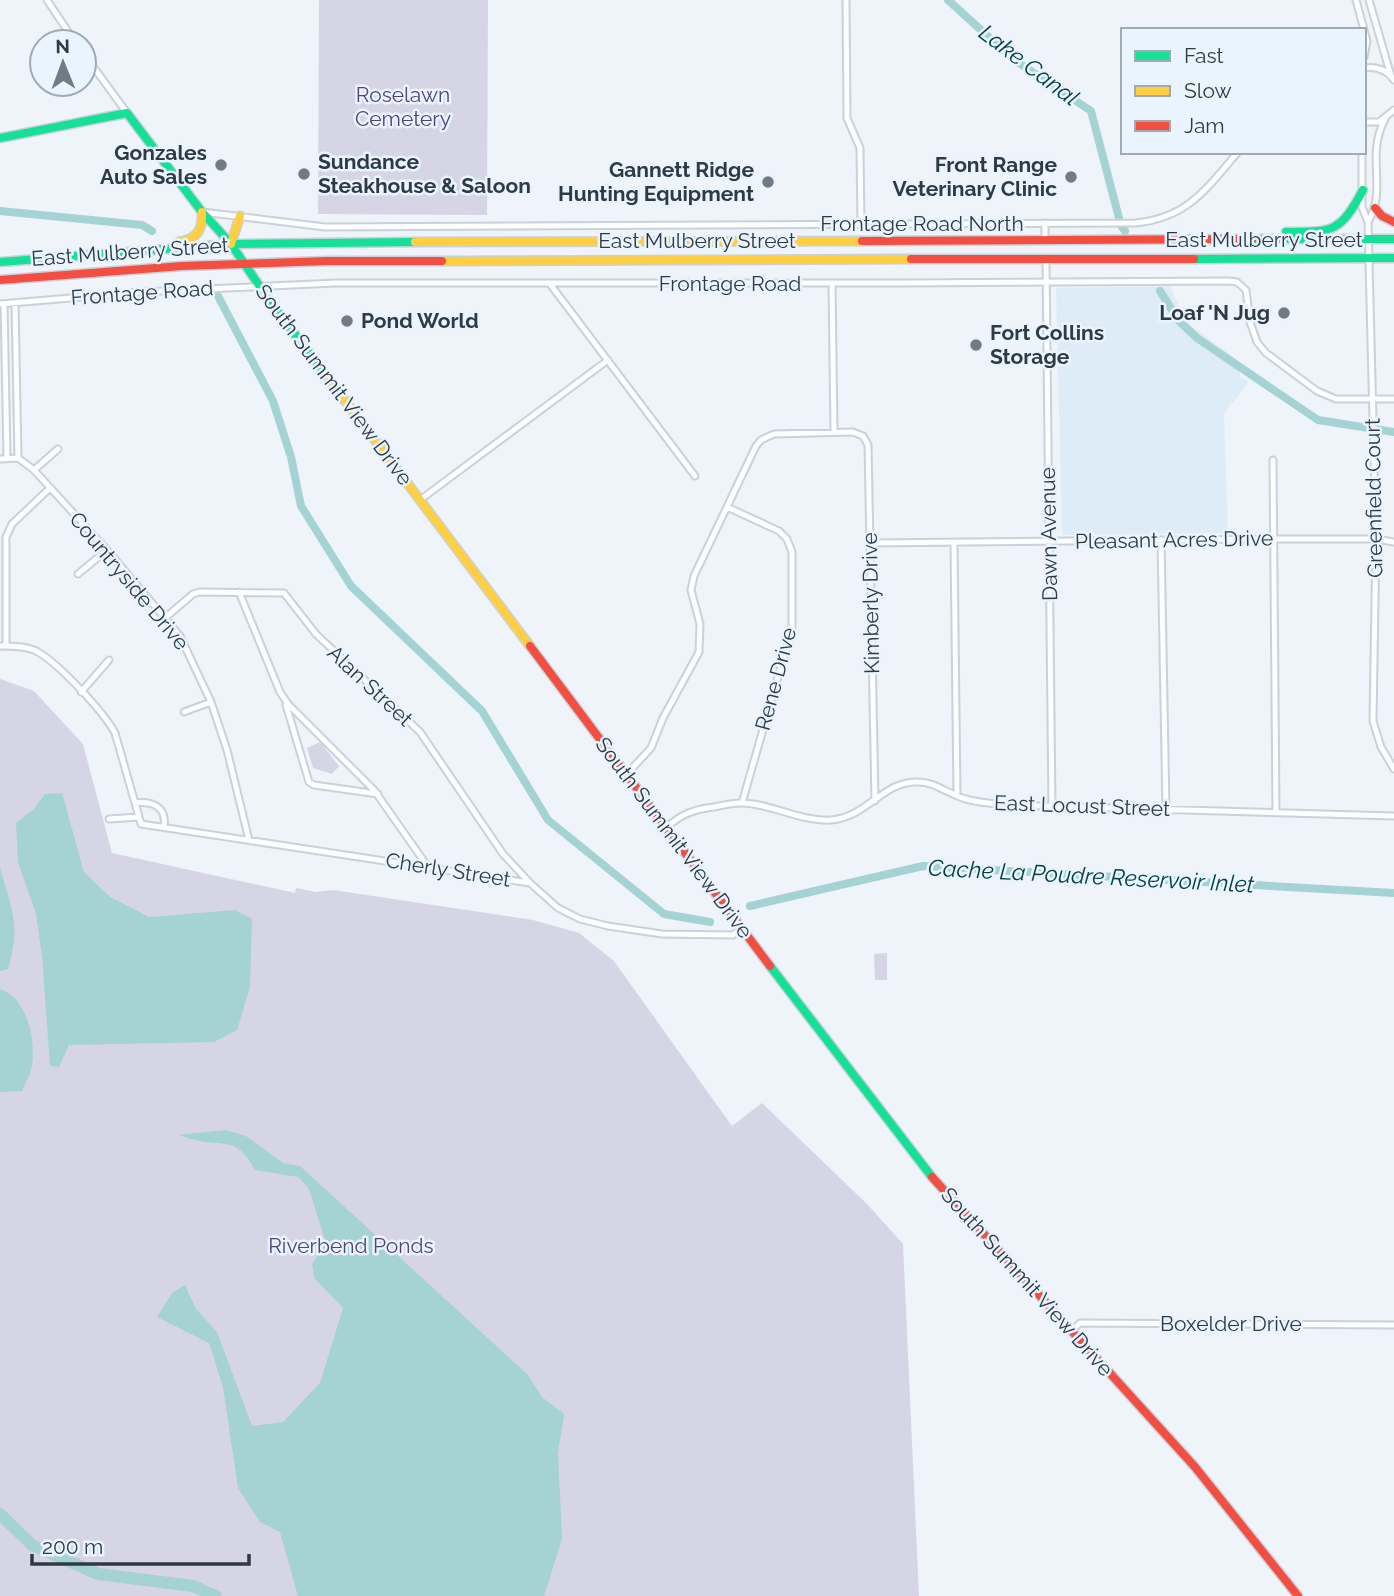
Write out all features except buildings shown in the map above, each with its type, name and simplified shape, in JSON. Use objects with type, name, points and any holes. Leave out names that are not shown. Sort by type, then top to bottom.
[{"type":"main road","points":[[0,138],[127,113]]},
{"type":"main road","name":"South Summit View Drive","points":[[127,113],[202,212],[231,244],[419,500],[916,1158],[971,1223],[1201,1475],[1298,1596]]},
{"type":"main road","points":[[1225,240],[1256,233],[1320,232],[1336,229],[1350,216],[1363,190]]},
{"type":"main road","points":[[1375,208],[1382,216],[1394,222]]},
{"type":"main road","points":[[133,251],[194,238],[201,232],[202,212]]},
{"type":"main road","points":[[231,244],[240,216]]},
{"type":"main road","name":"East Mulberry Street","points":[[0,262],[231,244],[1394,239]]},
{"type":"main road","name":"East Mulberry Street","points":[[0,279],[328,261],[1394,258]]},
{"type":"street","points":[[47,0],[66,28]]},
{"type":"street","points":[[846,0],[847,118],[860,148],[861,225]]},
{"type":"street","points":[[1356,0],[1364,28]]},
{"type":"street","points":[[1369,0],[1393,78]]},
{"type":"street","points":[[1366,68],[1378,68],[1393,78]]},
{"type":"street","name":"South Summit View Drive","points":[[98,73],[127,113]]},
{"type":"street","points":[[1366,122],[1373,123],[1391,115]]},
{"type":"street","points":[[1368,222],[1375,208],[1376,141],[1391,115]]},
{"type":"street","name":"Frontage Road North","points":[[202,212],[325,227],[1135,223],[1163,218],[1193,203],[1236,154]]},
{"type":"street","name":"Greenfield Court","points":[[1362,154],[1363,207],[1368,222],[1376,539],[1373,721],[1381,747],[1394,769]]},
{"type":"street","points":[[1045,223],[1045,241]]},
{"type":"street","name":"Dawn Avenue","points":[[1046,260],[1052,807]]},
{"type":"street","name":"Frontage Road","points":[[2,304],[127,293],[336,283],[1237,282],[1248,296],[1254,337],[1266,354],[1328,397],[1394,399]]},
{"type":"street","points":[[550,284],[695,476]]},
{"type":"street","points":[[832,284],[834,432]]},
{"type":"street","points":[[2,304],[3,458],[18,458],[15,303]]},
{"type":"street","points":[[419,500],[608,360]]},
{"type":"street","name":"Kimberly Drive","points":[[727,507],[756,446],[761,440],[774,434],[858,433],[868,445],[874,801]]},
{"type":"street","points":[[34,470],[58,449]]},
{"type":"street","name":"Countryside Drive","points":[[18,458],[34,470],[107,550],[180,636],[211,702],[227,750],[250,840]]},
{"type":"street","points":[[1273,460],[1276,813]]},
{"type":"street","points":[[50,488],[12,524],[6,537],[3,646],[23,647],[38,653],[109,721],[116,733],[140,821]]},
{"type":"street","points":[[626,775],[651,748],[663,718],[699,652],[701,625],[692,598],[692,584],[727,507]]},
{"type":"street","name":"Rene Drive","points":[[727,507],[779,531],[787,539],[792,552],[793,628],[742,803]]},
{"type":"street","name":"Pleasant Acres Drive","points":[[870,543],[1272,539],[1376,539],[1394,542]]},
{"type":"street","points":[[1161,540],[1167,810]]},
{"type":"street","points":[[954,543],[957,796]]},
{"type":"street","points":[[78,574],[107,550]]},
{"type":"street","points":[[239,592],[281,692],[309,782],[378,794]]},
{"type":"street","name":"Alan Street","points":[[165,618],[193,594],[284,593],[316,634],[420,732],[503,854],[530,883]]},
{"type":"street","points":[[81,692],[109,660]]},
{"type":"street","points":[[281,692],[297,714],[363,776],[428,867]]},
{"type":"street","points":[[184,712],[211,702]]},
{"type":"street","name":"East Locust Street","points":[[666,828],[690,811],[742,803],[821,820],[849,816],[897,785],[917,782],[988,803],[1394,816]]},
{"type":"street","points":[[135,803],[156,805],[164,813],[164,827]]},
{"type":"street","name":"Cherly Street","points":[[109,819],[140,821],[164,827],[530,883],[558,908],[580,919],[608,926],[674,934],[733,935],[742,928]]},
{"type":"street","name":"Boxelder Drive","points":[[1071,1331],[1080,1323],[1394,1325]]},
{"type":"shaded area","points":[[1170,286],[1185,321],[1240,362],[1240,377],[1249,382],[1224,413],[1228,533],[1062,535],[1056,288]]},
{"type":"green space","name":"Roselawn Cemetery","points":[[319,0],[488,0],[487,215],[318,214]]},
{"type":"green space","name":"Riverbend Ponds","points":[[0,679],[34,691],[83,744],[112,853],[295,893],[296,888],[316,892],[333,890],[533,920],[579,933],[614,961],[732,1126],[762,1103],[867,1204],[903,1244],[919,1596],[0,1596]]},
{"type":"green space","points":[[320,742],[339,766],[332,774],[313,768],[307,748]]},
{"type":"green space","points":[[887,953],[887,980],[875,980],[874,954]]},
{"type":"water","points":[[62,793],[84,872],[110,897],[149,917],[235,910],[252,919],[250,987],[237,1030],[214,1042],[69,1045],[59,1067],[50,1066],[42,956],[36,914],[18,862],[16,823],[34,809],[45,794]]},
{"type":"water","points":[[0,868],[11,907],[14,941],[8,969],[0,971]]},
{"type":"water","points":[[0,989],[17,1001],[31,1032],[32,1065],[22,1091],[0,1092]]},
{"type":"water","points":[[226,1130],[246,1136],[283,1163],[300,1166],[528,1375],[542,1397],[564,1414],[558,1453],[562,1539],[544,1596],[298,1596],[280,1532],[260,1522],[238,1488],[223,1387],[209,1343],[157,1317],[172,1293],[185,1285],[196,1309],[217,1332],[252,1426],[283,1422],[320,1383],[343,1308],[314,1278],[312,1264],[326,1243],[309,1189],[298,1177],[255,1170],[245,1155],[235,1147],[178,1135]]},
{"type":"waterway","name":"Lake Canal","points":[[948,0],[1013,59],[1091,111],[1119,218]]},
{"type":"waterway","name":"Cache La Poudre Reservoir Inlet","points":[[0,211],[142,225],[152,231]]},
{"type":"waterway","name":"Lake Canal","points":[[1122,227],[1125,231]]},
{"type":"waterway","name":"Lake Canal","points":[[1160,291],[1179,321],[1197,338],[1318,420],[1394,432]]},
{"type":"waterway","name":"Cache La Poudre Reservoir Inlet","points":[[218,296],[273,401],[291,457],[301,506],[351,586],[482,711],[548,820],[664,914],[710,922]]},
{"type":"waterway","name":"Cache La Poudre Reservoir Inlet","points":[[750,906],[923,866],[1394,893]]},
{"type":"waterway","points":[[0,1514],[32,1545],[98,1574],[193,1586],[216,1596]]},
{"type":"traffic: fast","points":[[0,138],[127,113],[202,212],[231,244],[328,378]]},
{"type":"traffic: fast","points":[[1286,232],[1334,227],[1348,215],[1363,190]]},
{"type":"traffic: fast","points":[[1252,239],[1394,239]]},
{"type":"traffic: fast","points":[[0,262],[231,244],[415,242]]},
{"type":"traffic: fast","points":[[1194,259],[1394,258]]},
{"type":"traffic: fast","points":[[770,966],[932,1177]]},
{"type":"traffic: slow","points":[[179,242],[198,233],[202,212]]},
{"type":"traffic: slow","points":[[231,244],[240,216]]},
{"type":"traffic: slow","points":[[415,242],[862,241]]},
{"type":"traffic: slow","points":[[442,261],[911,259]]},
{"type":"traffic: slow","points":[[328,378],[530,646]]},
{"type":"traffic: jam","points":[[1375,208],[1382,216],[1394,222]]},
{"type":"traffic: jam","points":[[862,241],[1252,239]]},
{"type":"traffic: jam","points":[[911,259],[1194,259]]},
{"type":"traffic: jam","points":[[0,280],[182,266],[328,261],[442,261]]},
{"type":"traffic: jam","points":[[530,646],[770,966]]},
{"type":"traffic: jam","points":[[932,1177],[1195,1467],[1298,1596]]},
{"type":"place","name":"Gonzales Auto Sales","points":[[221,165]]},
{"type":"place","name":"Sundance Steakhouse & Saloon","points":[[304,174]]},
{"type":"place","name":"Front Range Veterinary Clinic","points":[[1071,177]]},
{"type":"place","name":"Gannett Ridge Hunting Equipment","points":[[768,182]]},
{"type":"place","name":"Loaf 'N Jug","points":[[1284,313]]},
{"type":"place","name":"Pond World","points":[[347,321]]},
{"type":"place","name":"Fort Collins Storage","points":[[976,345]]}]
